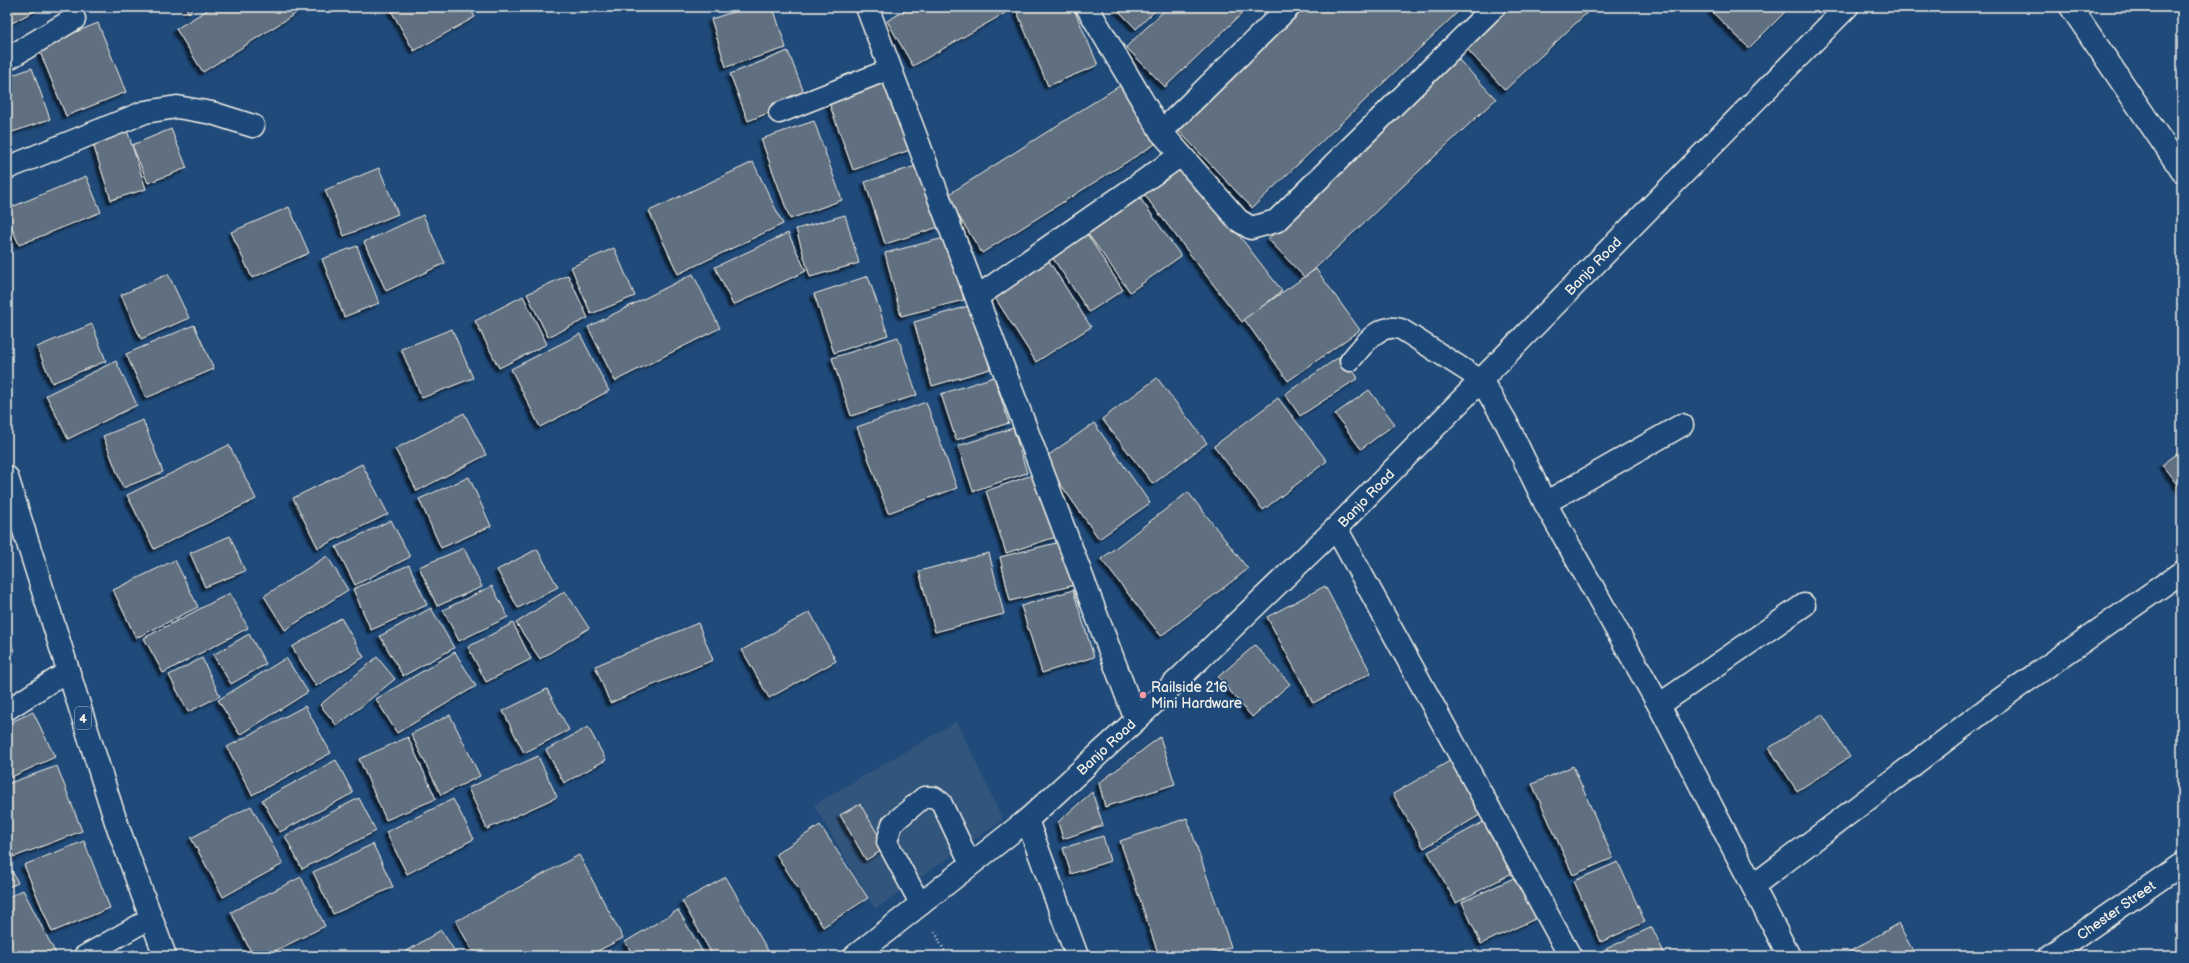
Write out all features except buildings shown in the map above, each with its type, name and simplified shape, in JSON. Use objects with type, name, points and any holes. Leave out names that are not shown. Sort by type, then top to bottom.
[{"type":"main road","points":[[867,7],[1136,720]]},
{"type":"main road","points":[[1161,132],[1289,7]]},
{"type":"main road","points":[[1088,8],[1161,132],[1238,220],[1251,228],[1276,221],[1494,7]]},
{"type":"main road","name":"Banjo Road","points":[[855,956],[1027,820],[1136,720],[1336,528],[1847,7]]},
{"type":"main road","points":[[2071,7],[2182,171]]},
{"type":"main road","points":[[7,58],[74,18]]},
{"type":"main road","points":[[7,168],[145,112],[177,108],[212,113],[253,126]]},
{"type":"main road","points":[[977,297],[1181,155]]},
{"type":"main road","points":[[1481,380],[1506,422],[1545,503],[1659,705],[1789,956]]},
{"type":"main road","points":[[1545,503],[1682,424]]},
{"type":"main road","name":"4","points":[[7,477],[116,822],[165,956]]},
{"type":"main road","points":[[1336,528],[1570,956]]},
{"type":"main road","points":[[1753,886],[1992,705],[2181,575]]},
{"type":"main road","points":[[1659,705],[1804,605]]},
{"type":"main road","points":[[1027,820],[1077,956]]},
{"type":"main road","name":"Chester Street","points":[[2049,956],[2182,864]]},
{"type":"lane","points":[[779,113],[890,69]]},
{"type":"lane","points":[[1350,361],[1379,330],[1394,327],[1401,329],[1481,380]]},
{"type":"lane","points":[[7,710],[68,672]]},
{"type":"lane","points":[[921,905],[888,842],[888,833],[892,824],[924,797],[934,797],[940,802],[971,865]]},
{"type":"lane","points":[[84,956],[151,918]]},
{"type":"shaded area","points":[[957,721],[1003,820],[875,909],[814,805]]},
{"type":"place","name":"Railside 216 Mini Hardware","points":[[1143,695]]}]
